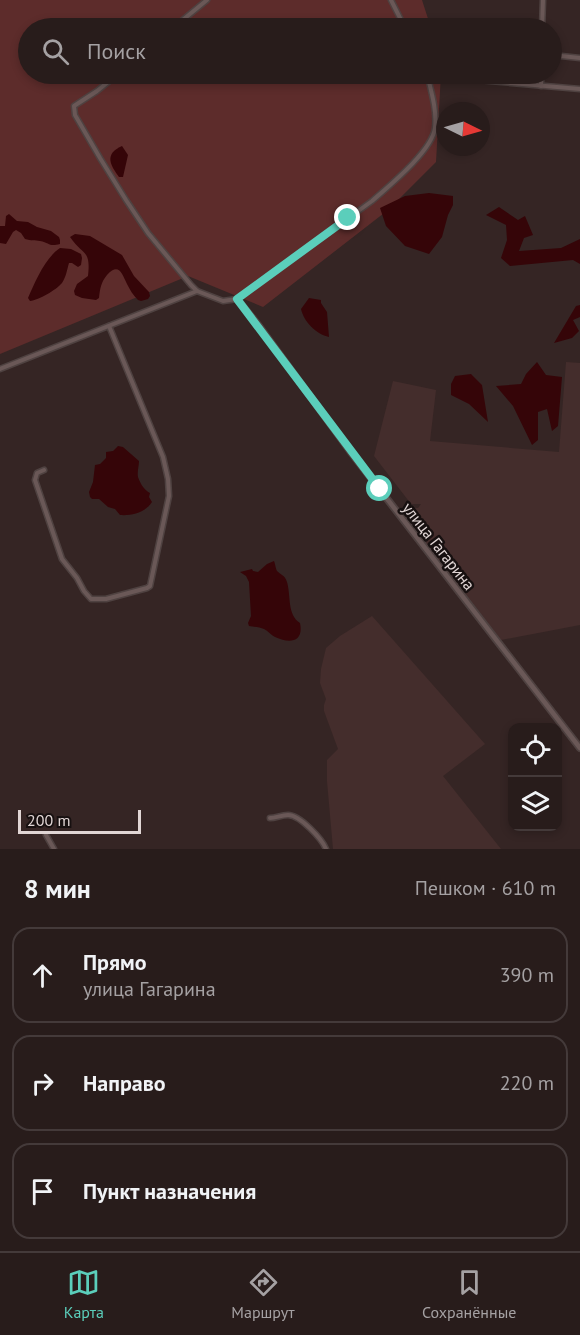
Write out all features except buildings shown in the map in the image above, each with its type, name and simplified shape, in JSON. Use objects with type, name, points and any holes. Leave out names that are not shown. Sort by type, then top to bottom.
[{"type":"street","points":[[185,18],[207,0]]},
{"type":"street","points":[[391,0],[400,18]]},
{"type":"street","points":[[542,18],[543,0]]},
{"type":"street","points":[[562,56],[580,58]]},
{"type":"street","points":[[106,84],[74,106],[75,115],[148,233],[197,291],[223,301],[237,299],[372,201],[411,164],[434,136],[435,114],[429,84]]},
{"type":"street","points":[[519,84],[580,89]]},
{"type":"street","points":[[0,369],[197,291]]},
{"type":"street","name":"улица Гагарина","points":[[237,299],[350,451],[580,748]]},
{"type":"street","points":[[44,470],[38,473],[35,480],[62,559],[91,599],[106,599],[150,586],[169,496],[168,479],[163,457],[109,326]]},
{"type":"street","points":[[270,818],[292,815],[323,841],[327,849]]},
{"type":"street","points":[[46,835],[54,849]]},
{"type":"shaded area","points":[[0,0],[422,0],[428,18],[18,18],[18,84],[440,84],[439,102],[436,102],[436,162],[388,210],[263,307],[188,276],[0,354]]},
{"type":"shaded area","points":[[122,146],[128,155],[123,177],[119,177],[110,160],[116,149]]},
{"type":"shaded area","points":[[429,193],[453,196],[453,205],[442,237],[429,254],[405,246],[386,226],[380,208],[405,196]]},
{"type":"shaded area","points":[[499,207],[518,220],[525,216],[533,235],[524,238],[519,251],[561,248],[580,239],[580,264],[573,260],[510,266],[501,258],[507,240],[506,225],[486,215]]},
{"type":"shaded area","points":[[9,214],[17,221],[28,222],[51,231],[59,237],[60,244],[51,245],[25,239],[16,230],[6,244],[0,243],[0,226],[5,226],[6,216]]},
{"type":"shaded area","points":[[75,234],[90,236],[122,255],[134,276],[149,292],[148,299],[138,300],[122,273],[117,269],[111,271],[105,278],[99,298],[96,300],[75,295],[77,284],[88,276],[89,267],[87,257],[70,237]]},
{"type":"shaded area","points":[[60,248],[71,249],[81,254],[81,265],[78,267],[69,263],[59,286],[52,292],[30,301],[28,298],[41,271]]},
{"type":"shaded area","points":[[309,298],[321,300],[327,312],[329,337],[315,330],[305,318],[301,309]]},
{"type":"shaded area","points":[[580,305],[580,317],[573,320],[579,331],[572,338],[554,343],[576,306]]},
{"type":"shaded area","points":[[537,362],[546,375],[562,377],[558,426],[552,431],[547,409],[538,412],[538,440],[532,445],[513,406],[496,386],[521,384],[526,374]]},
{"type":"shaded area","points":[[566,362],[580,363],[580,625],[501,640],[411,523],[413,508],[418,508],[421,504],[411,504],[374,456],[393,381],[436,390],[430,441],[559,452]]},
{"type":"shaded area","points":[[471,374],[482,385],[488,422],[469,404],[451,395],[451,384],[455,376]]},
{"type":"shaded area","points":[[118,446],[123,447],[139,461],[138,477],[142,486],[150,493],[149,497],[152,502],[142,511],[129,515],[120,515],[99,499],[92,499],[89,492],[95,465],[100,464],[106,458],[106,452],[113,451]]},
{"type":"shaded area","points":[[274,561],[277,571],[286,580],[291,610],[300,623],[298,638],[291,641],[274,636],[259,627],[249,626],[248,623],[251,616],[249,582],[240,572],[252,569],[258,572]]},
{"type":"shaded area","points":[[372,616],[485,744],[443,776],[501,849],[333,849],[327,760],[338,749],[324,711],[326,699],[320,683],[321,669],[326,648],[340,636]]},
{"type":"route","points":[[348,218],[237,299],[380,489]]}]
